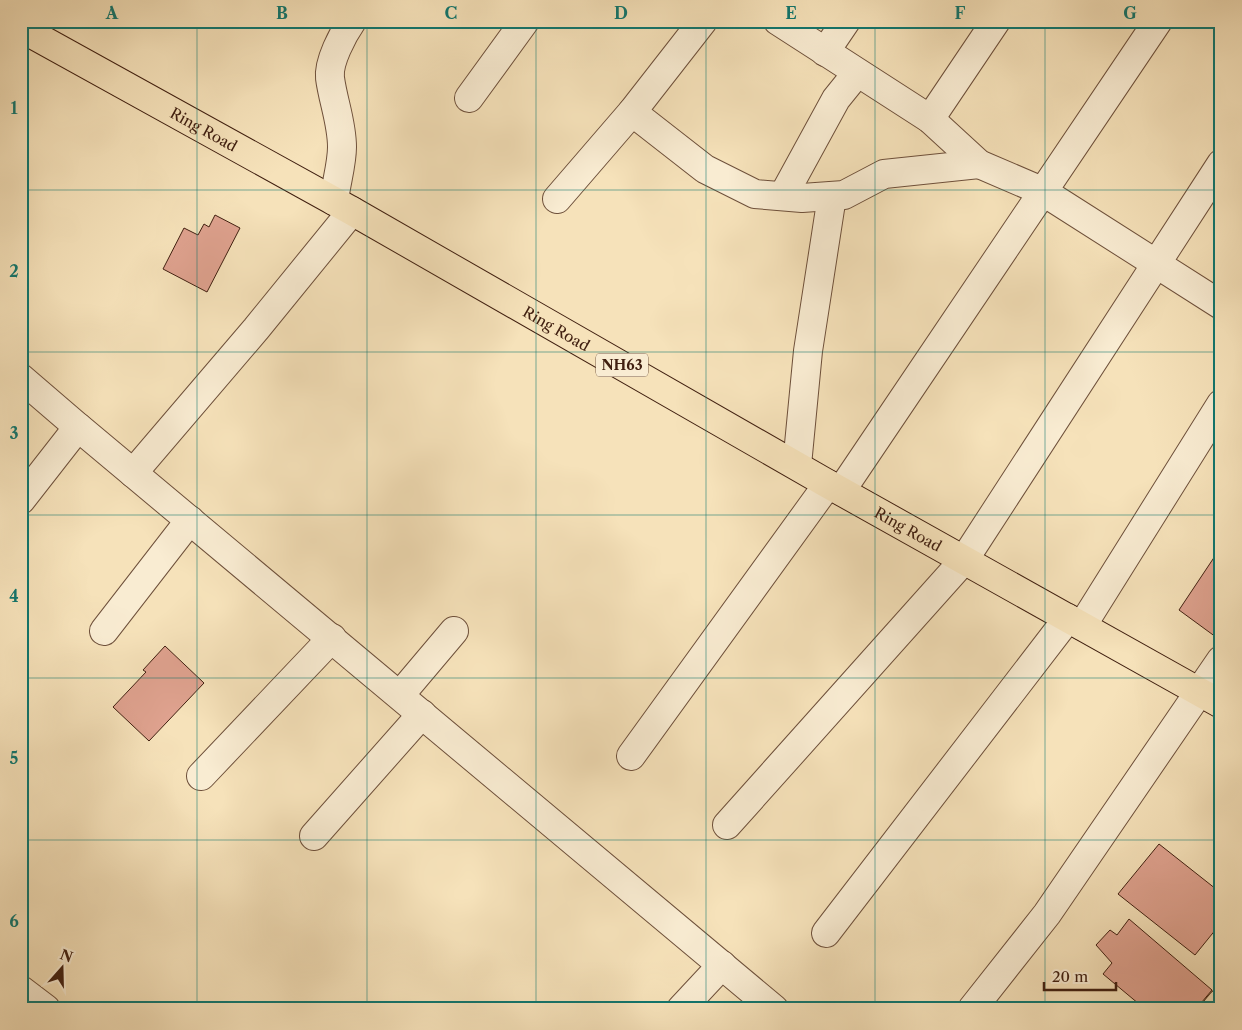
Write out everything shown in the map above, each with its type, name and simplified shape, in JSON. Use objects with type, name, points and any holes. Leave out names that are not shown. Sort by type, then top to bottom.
[{"type":"main road","name":"Ring Road","points":[[21,28],[343,206],[834,487],[1210,698]]},
{"type":"main road","points":[[1216,1009],[1221,1003]]},
{"type":"street","points":[[133,472],[256,329],[343,206],[340,123],[329,76],[342,38],[352,21]]},
{"type":"street","points":[[469,98],[525,21]]},
{"type":"street","points":[[557,199],[632,112],[702,21]]},
{"type":"street","points":[[778,21],[930,119],[979,164],[1042,191],[1221,305]]},
{"type":"street","points":[[825,52],[846,21]]},
{"type":"street","points":[[930,119],[996,21]]},
{"type":"street","points":[[630,756],[834,487],[1042,191],[1158,21]]},
{"type":"street","points":[[783,196],[836,99],[857,73]]},
{"type":"street","points":[[632,112],[706,169],[754,194],[802,198],[844,195],[884,174],[979,164]]},
{"type":"street","points":[[727,825],[964,560],[1221,164]]},
{"type":"street","points":[[798,465],[808,351],[832,196]]},
{"type":"street","points":[[21,378],[78,428],[332,638],[774,1009]]},
{"type":"street","points":[[826,934],[1075,622],[1221,404]]},
{"type":"street","points":[[21,500],[78,428]]},
{"type":"street","points":[[104,631],[190,520]]},
{"type":"street","points":[[400,695],[454,631]]},
{"type":"street","points":[[201,776],[332,638]]},
{"type":"street","points":[[972,1009],[1048,914],[1210,698],[1221,660]]},
{"type":"street","points":[[314,836],[422,714]]},
{"type":"street","points":[[681,1009],[722,965]]},
{"type":"street","points":[[21,990],[46,1009]]},
{"type":"building","points":[[215,215],[240,228],[207,292],[163,269],[184,228],[198,235],[204,224],[209,227]]},
{"type":"building","points":[[1221,547],[1221,639],[1220,640],[1179,610]]},
{"type":"building","points":[[165,646],[204,683],[149,741],[113,707],[146,672],[143,670]]},
{"type":"building","points":[[1159,844],[1221,893],[1221,923],[1195,955],[1118,894]]},
{"type":"building","points":[[1129,919],[1212,990],[1196,1009],[1145,1009],[1103,974],[1112,963],[1096,945],[1110,930],[1117,935]]}]
